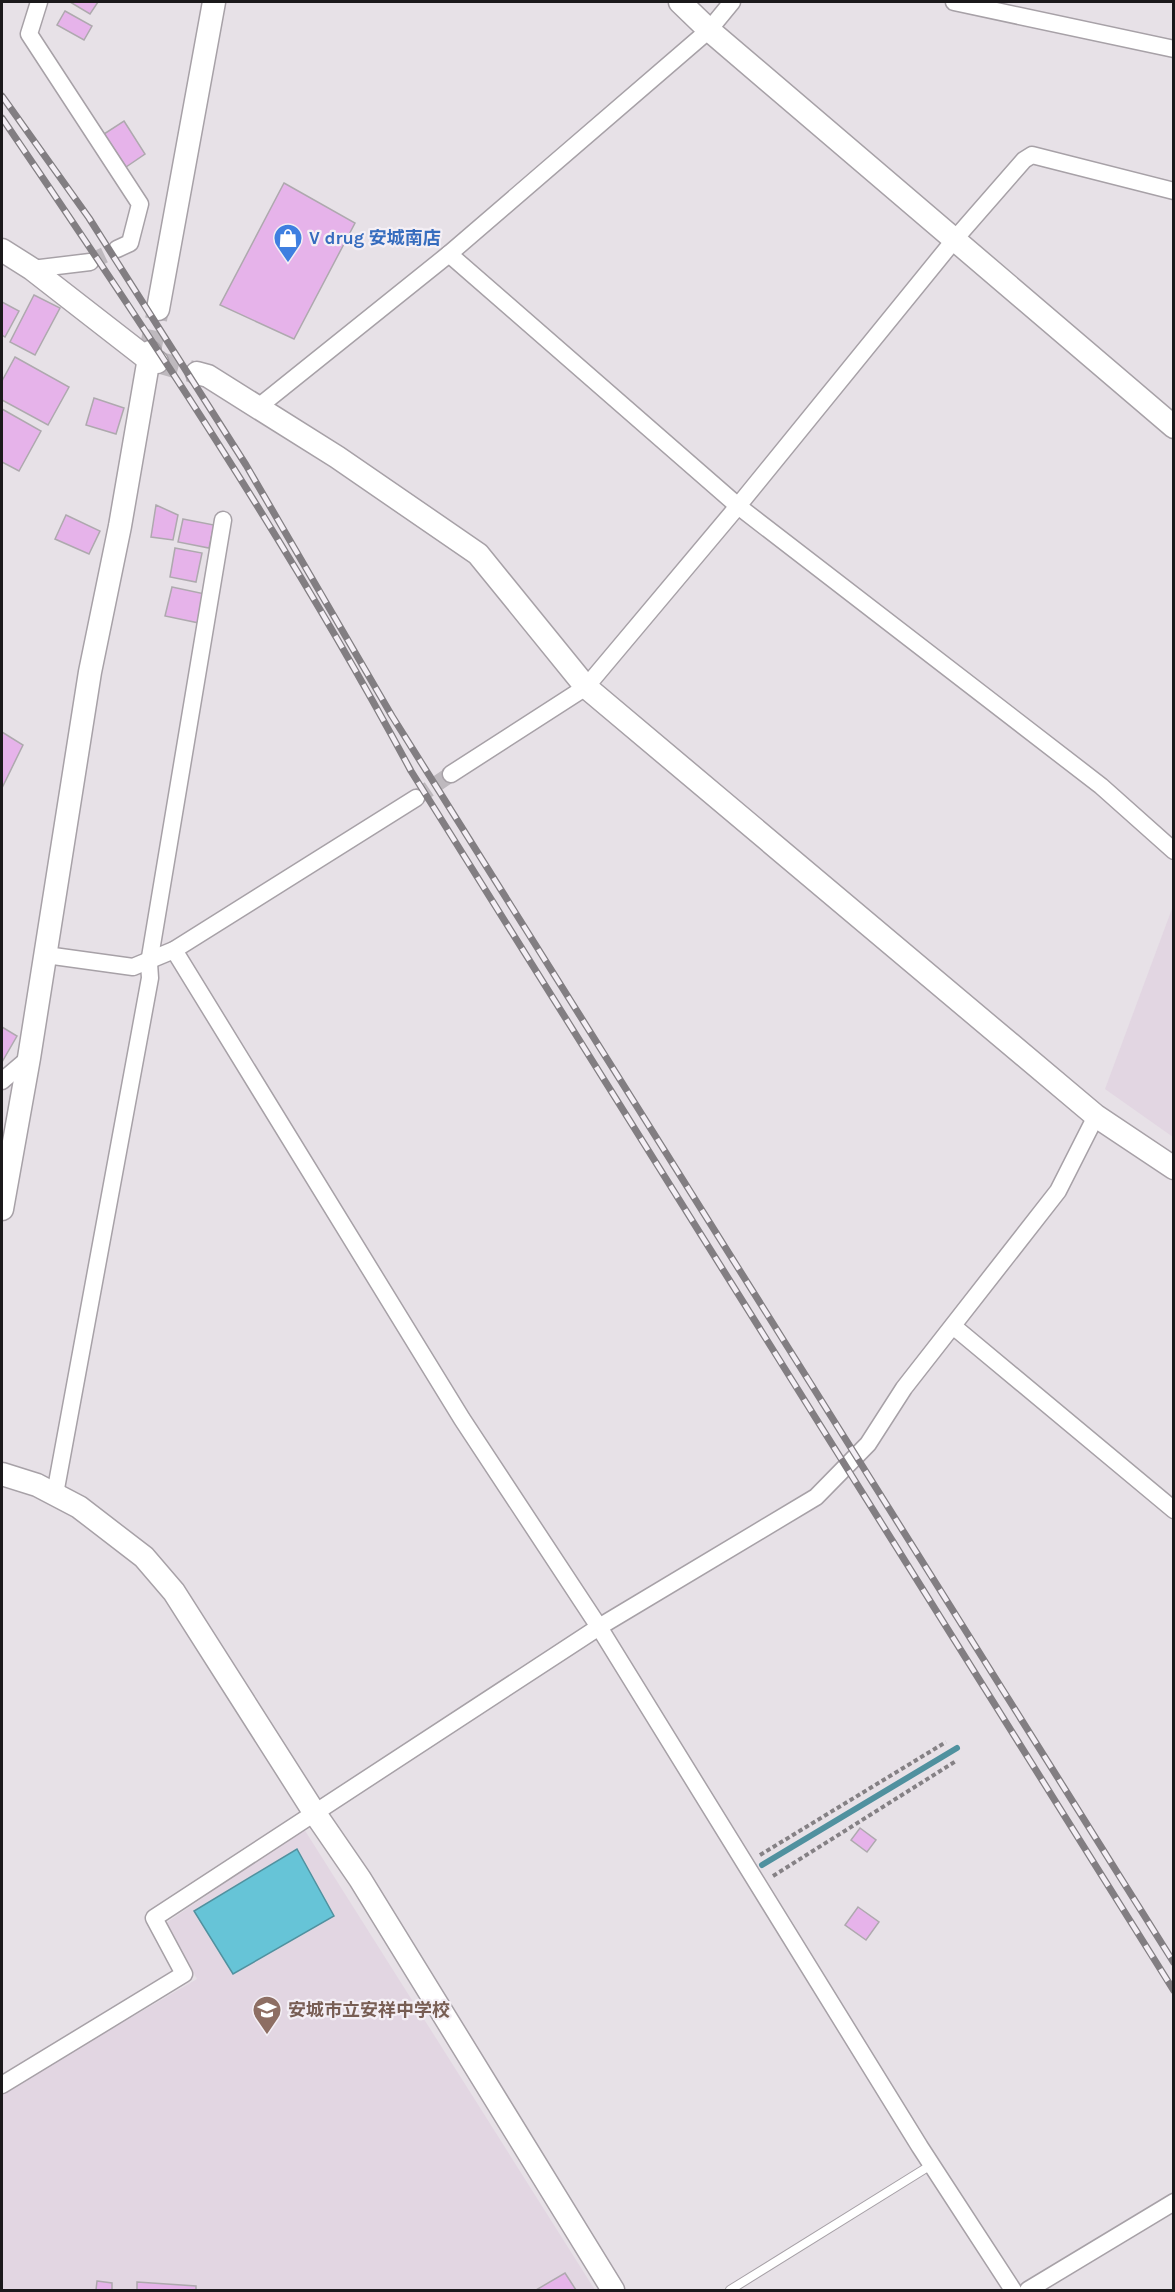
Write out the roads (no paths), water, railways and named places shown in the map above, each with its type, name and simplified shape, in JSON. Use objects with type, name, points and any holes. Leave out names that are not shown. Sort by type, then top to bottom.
[{"type":"street","points":[[39,2],[29,34],[140,204],[130,243],[117,249]]},
{"type":"street","points":[[158,309],[214,2]]},
{"type":"street","points":[[680,2],[709,30],[1173,427]]},
{"type":"street","points":[[257,408],[449,254],[709,30],[732,2]]},
{"type":"street","points":[[954,2],[1173,49]]},
{"type":"street","points":[[450,774],[585,687],[738,506],[955,239],[1024,160],[1032,155],[1173,191]]},
{"type":"street","points":[[2,250],[32,269],[152,358],[90,672],[46,955],[2,1209]]},
{"type":"street","points":[[449,254],[738,506],[1101,786],[1173,851]]},
{"type":"street","points":[[32,269],[90,262]]},
{"type":"street","points":[[197,373],[208,376],[337,457],[478,554],[585,687],[1096,1116],[1173,1168]]},
{"type":"street","points":[[55,1494],[150,978],[148,963],[224,520]]},
{"type":"street","points":[[46,955],[134,967],[148,963],[174,950],[416,798]]},
{"type":"street","points":[[174,950],[462,1419],[598,1627],[757,1886],[1013,2290]]},
{"type":"street","points":[[2,1081],[29,1058]]},
{"type":"street","points":[[2,2085],[184,1974],[153,1918],[598,1627],[816,1497],[868,1444],[904,1388],[1058,1191],[1096,1116]]},
{"type":"street","points":[[953,1326],[1173,1510]]},
{"type":"street","points":[[2,1474],[37,1485],[92,1517],[144,1557],[174,1592],[314,1812],[360,1879],[613,2290]]},
{"type":"street","points":[[1028,2290],[1173,2202]]},
{"type":"lane","points":[[730,2290],[932,2165]]},
{"type":"water","points":[[297,1849],[334,1916],[233,1974],[194,1911]]},
{"type":"waterway","points":[[762,1865],[957,1748]]},
{"type":"tunnel","points":[[90,262],[117,249]]},
{"type":"tunnel","points":[[150,352],[158,309]]},
{"type":"tunnel","points":[[157,362],[197,373]]},
{"type":"tunnel","points":[[416,798],[451,774]]},
{"type":"railway","points":[[2,96],[89,218],[246,465],[392,716],[1174,1963]]},
{"type":"railway","points":[[2,118],[110,277],[215,439],[316,603],[411,771],[1174,1991]]},
{"type":"place","name":"V drug 安城南店","points":[[288,264]]},
{"type":"place","name":"安城市立安祥中学校","points":[[267,2036]]}]
